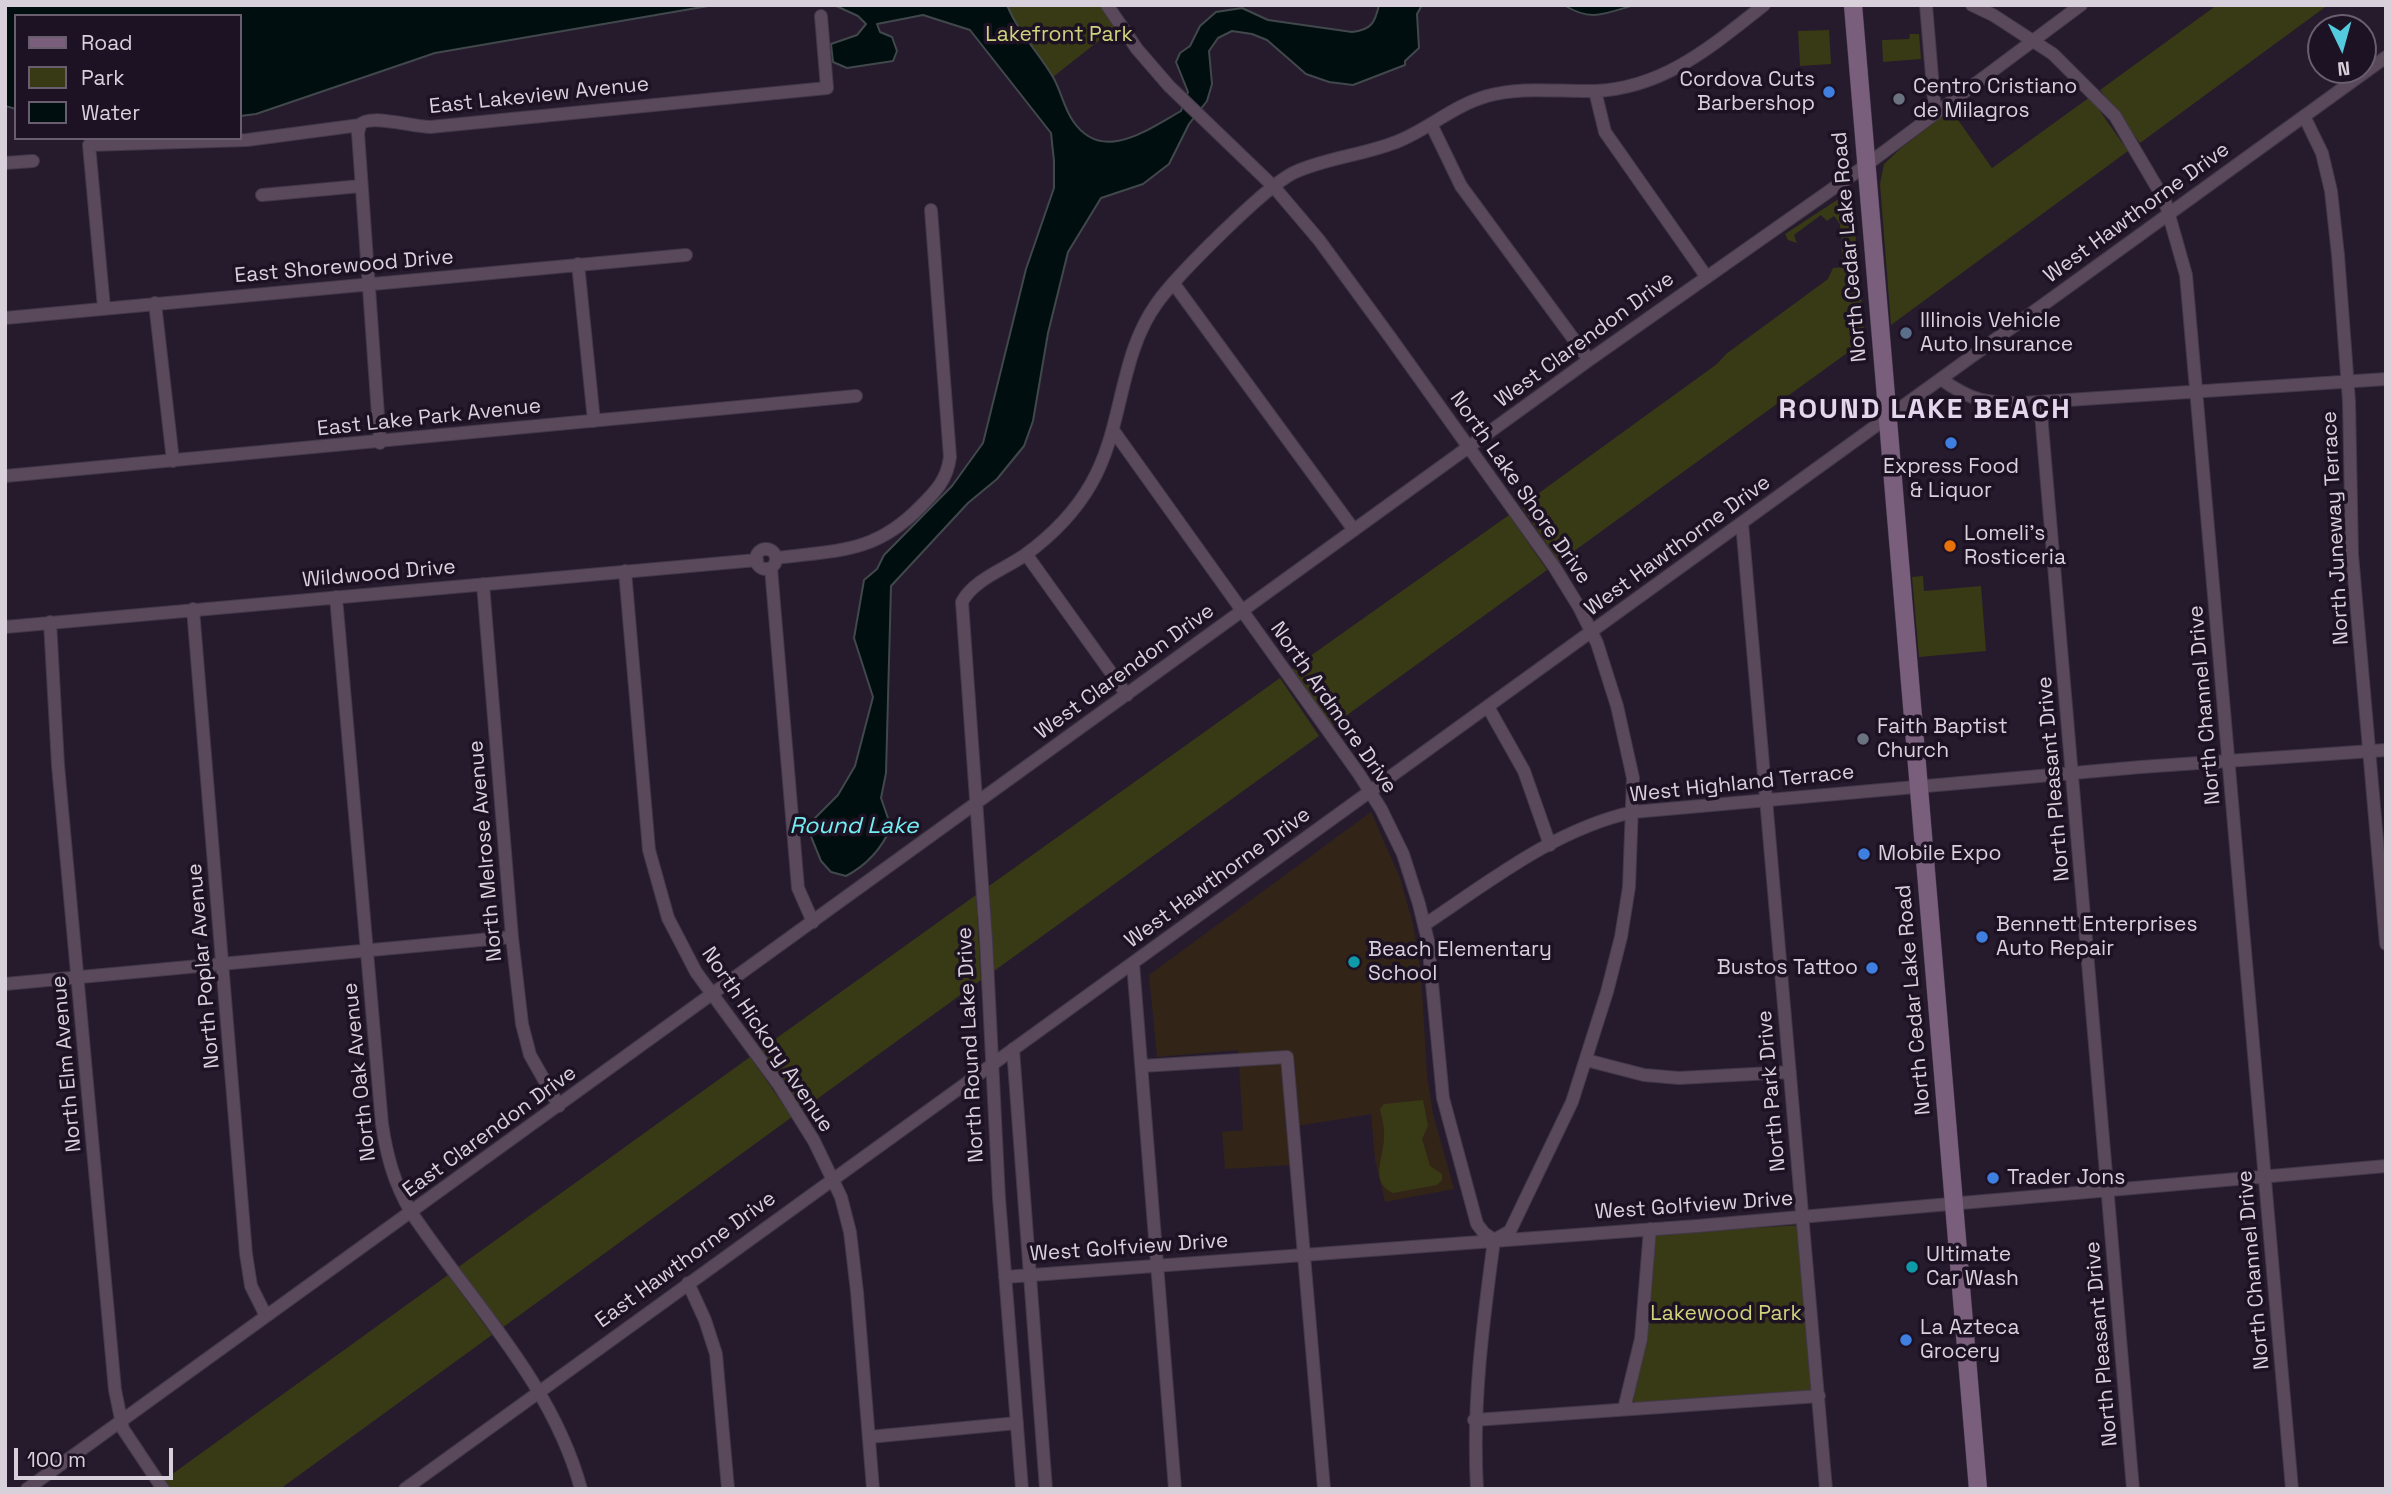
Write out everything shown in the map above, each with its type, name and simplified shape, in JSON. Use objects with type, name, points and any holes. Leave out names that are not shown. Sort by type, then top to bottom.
[{"type":"main road","name":"North Cedar Lake Road","points":[[1853,5],[1978,1489]]},
{"type":"street","name":"North Lake Shore Drive","points":[[1107,5],[1137,49],[1182,100],[1274,187],[1335,262],[1555,568],[1591,633],[1629,748],[1633,812],[1629,887],[1621,937],[1572,1102],[1510,1231],[1494,1240]]},
{"type":"street","points":[[1127,695],[1027,554],[1075,509],[1107,451],[1133,348],[1144,323],[1174,284],[1274,187],[1293,173],[1399,141],[1446,114],[1487,96],[1509,92],[1623,88],[1679,68],[1700,56],[1764,5]]},
{"type":"street","points":[[1926,5],[1934,112]]},
{"type":"street","name":"North Channel Drive","points":[[1972,5],[2034,40],[2053,54],[2115,116],[2165,201],[2186,275],[2292,1489]]},
{"type":"street","name":"West Clarendon Drive","points":[[975,805],[1589,360],[1865,166],[2081,5]]},
{"type":"street","name":"East Lakeview Avenue","points":[[104,308],[89,145],[247,140],[359,125],[366,118],[430,127],[827,88],[821,16]]},
{"type":"street","name":"West Hawthorne Drive","points":[[991,1065],[2386,57]]},
{"type":"street","points":[[1595,91],[1605,132],[1706,276]]},
{"type":"street","name":"North Juneway Terrace","points":[[2304,116],[2322,153],[2332,191],[2348,382],[2352,554],[2386,944]]},
{"type":"street","points":[[1431,124],[1461,186],[1589,360]]},
{"type":"street","points":[[359,125],[380,443]]},
{"type":"street","points":[[5,163],[33,161]]},
{"type":"street","points":[[262,195],[361,186]]},
{"type":"street","name":"Wildwood Drive","points":[[5,627],[757,560],[759,553],[766,550],[773,552],[774,563],[847,549],[886,537],[941,486],[950,457],[931,210]]},
{"type":"street","name":"East Shorewood Drive","points":[[5,317],[686,255]]},
{"type":"street","points":[[578,264],[594,421]]},
{"type":"street","points":[[1174,284],[1354,530]]},
{"type":"street","points":[[155,303],[173,461]]},
{"type":"street","points":[[1941,379],[1965,397],[1990,403],[2386,380]]},
{"type":"street","name":"East Lake Park Avenue","points":[[5,476],[380,443],[856,396]]},
{"type":"street","name":"North Pleasant Drive","points":[[2040,402],[2133,1489]]},
{"type":"street","name":"North Ardmore Drive","points":[[1113,430],[1370,792],[1403,854],[1424,925],[1432,978],[1443,1098],[1477,1224],[1494,1240]]},
{"type":"street","name":"North Park Drive","points":[[1742,523],[1826,1489]]},
{"type":"street","name":"North Round Lake Drive","points":[[1022,1489],[991,1065],[986,940],[961,615],[964,599],[973,587],[1027,554]]},
{"type":"street","points":[[774,563],[798,888],[813,922]]},
{"type":"street","name":"North Hickory Avenue","points":[[625,570],[652,863],[668,918],[696,972],[779,1085],[814,1141],[841,1197],[849,1232],[873,1489]]},
{"type":"street","name":"North Melrose Avenue","points":[[483,584],[512,937],[522,1024],[530,1055],[559,1106]]},
{"type":"street","name":"North Oak Avenue","points":[[336,597],[388,1160],[396,1186],[411,1212],[539,1391],[563,1434],[581,1489]]},
{"type":"street","name":"North Poplar Avenue","points":[[194,610],[246,1254],[251,1286],[266,1316]]},
{"type":"street","name":"North Elm Avenue","points":[[50,622],[58,765],[115,1391],[121,1420],[132,1445],[163,1489]]},
{"type":"street","points":[[1488,707],[1524,771],[1550,845]]},
{"type":"street","name":"West Highland Terrace","points":[[1424,925],[1550,845],[1593,824],[1633,812],[2386,750]]},
{"type":"street","name":"East Clarendon Drive","points":[[27,1489],[975,805]]},
{"type":"street","points":[[5,985],[512,937]]},
{"type":"street","points":[[1133,963],[1175,1489]]},
{"type":"street","points":[[1013,1049],[1046,1489]]},
{"type":"street","points":[[1142,1066],[1287,1057],[1324,1489]]},
{"type":"street","points":[[1586,1060],[1644,1074],[1679,1078],[1790,1072]]},
{"type":"street","name":"East Hawthorne Drive","points":[[405,1489],[991,1065]]},
{"type":"street","name":"West Golfview Drive","points":[[1005,1277],[1803,1217],[2386,1166]]},
{"type":"street","points":[[1624,1409],[1641,1339],[1650,1229]]},
{"type":"street","points":[[1477,1489],[1474,1420],[1480,1339],[1494,1240]]},
{"type":"street","points":[[688,1283],[705,1320],[716,1354],[728,1489]]},
{"type":"street","points":[[1474,1420],[1819,1396]]},
{"type":"street","points":[[869,1437],[1017,1423]]},
{"type":"shaded area","points":[[1371,812],[1400,878],[1413,924],[1421,974],[1427,1076],[1433,1114],[1454,1189],[1385,1202],[1375,1160],[1371,1114],[1291,1127],[1293,1165],[1225,1169],[1222,1132],[1243,1130],[1238,1050],[1157,1057],[1149,975]]},
{"type":"green space","name":"Lakefront Park","points":[[1007,5],[1107,5],[1120,24],[1053,77],[1013,22]]},
{"type":"green space","points":[[2217,5],[2328,5],[2316,14],[2307,14],[2307,20],[2140,143],[2100,90]]},
{"type":"green space","points":[[1829,30],[1831,64],[1800,66],[1798,31]]},
{"type":"green space","points":[[1910,34],[1919,34],[1921,59],[1883,62],[1882,40],[1909,39]]},
{"type":"green space","points":[[2090,97],[2128,151],[1891,325],[1880,184],[1884,164],[1951,110],[1992,168]]},
{"type":"green space","points":[[1837,200],[1847,201],[1853,209],[1865,340],[1559,562],[1521,506],[1717,364],[1726,354],[1828,279],[1833,268],[1843,267],[1840,224],[1834,216],[1827,221],[1821,215],[1794,235],[1797,243],[1788,240],[1785,234]]},
{"type":"green space","points":[[1509,515],[1547,570],[1332,726],[1292,669]]},
{"type":"green space","points":[[1923,576],[1924,591],[1981,586],[1986,651],[1919,657],[1912,577]]},
{"type":"green space","points":[[1280,678],[1319,736],[994,971],[989,886]]},
{"type":"green space","points":[[976,895],[981,980],[802,1110],[760,1050]]},
{"type":"green space","points":[[750,1057],[792,1117],[502,1328],[457,1268]]},
{"type":"green space","points":[[1423,1100],[1428,1126],[1422,1139],[1430,1166],[1442,1174],[1442,1180],[1437,1185],[1393,1193],[1381,1182],[1380,1176],[1384,1134],[1380,1109],[1384,1104]]},
{"type":"green space","name":"Lakewood Park","points":[[1803,1225],[1819,1393],[1633,1405],[1650,1234]]},
{"type":"green space","points":[[448,1275],[492,1335],[280,1489],[171,1489],[164,1480]]},
{"type":"water","points":[[5,5],[714,5],[435,53],[256,114],[242,116],[242,14],[14,14],[14,108],[5,106]]},
{"type":"water","name":"Round Lake","points":[[834,5],[1007,5],[1053,77],[1073,121],[1085,134],[1097,140],[1111,142],[1140,134],[1181,111],[1188,92],[1176,62],[1180,53],[1190,46],[1200,26],[1216,12],[1242,8],[1268,20],[1352,32],[1371,25],[1379,5],[1422,5],[1417,14],[1419,48],[1405,61],[1405,65],[1353,85],[1329,82],[1306,74],[1267,40],[1252,34],[1232,31],[1218,38],[1209,51],[1212,84],[1207,101],[1189,124],[1169,164],[1143,184],[1101,198],[1068,252],[1048,333],[1033,421],[1024,446],[997,479],[968,503],[891,586],[886,773],[881,798],[891,827],[873,855],[861,867],[846,876],[831,872],[821,861],[810,834],[815,818],[838,795],[855,766],[873,697],[854,638],[864,580],[877,569],[884,555],[952,486],[983,443],[1026,269],[1054,188],[1054,161],[1051,133],[970,30],[923,15],[877,24],[880,32],[892,37],[897,51],[893,61],[847,68],[833,62],[831,44],[857,35],[866,24],[858,16]]},
{"type":"water","points":[[1564,5],[1634,5],[1590,15]]},
{"type":"place","name":"Cordova Cuts Barbershop","points":[[1829,92]]},
{"type":"place","name":"Centro Cristiano de Milagros","points":[[1899,99]]},
{"type":"place","name":"Illinois Vehicle Auto Insurance","points":[[1906,333]]},
{"type":"place","name":"Express Food & Liquor","points":[[1951,443]]},
{"type":"place","name":"Lomeli's Rosticeria","points":[[1950,546]]},
{"type":"place","name":"Faith Baptist Church","points":[[1863,739]]},
{"type":"place","name":"Mobile Expo","points":[[1864,854]]},
{"type":"place","name":"Bennett Enterprises Auto Repair","points":[[1982,937]]},
{"type":"place","name":"Beach Elementary School","points":[[1354,962]]},
{"type":"place","name":"Bustos Tattoo","points":[[1872,968]]},
{"type":"place","name":"Trader Jons","points":[[1993,1178]]},
{"type":"place","name":"Ultimate Car Wash","points":[[1912,1267]]},
{"type":"place","name":"La Azteca Grocery","points":[[1906,1340]]},
{"type":"district","name":"ROUND LAKE BEACH","points":[[1925,410]]}]
